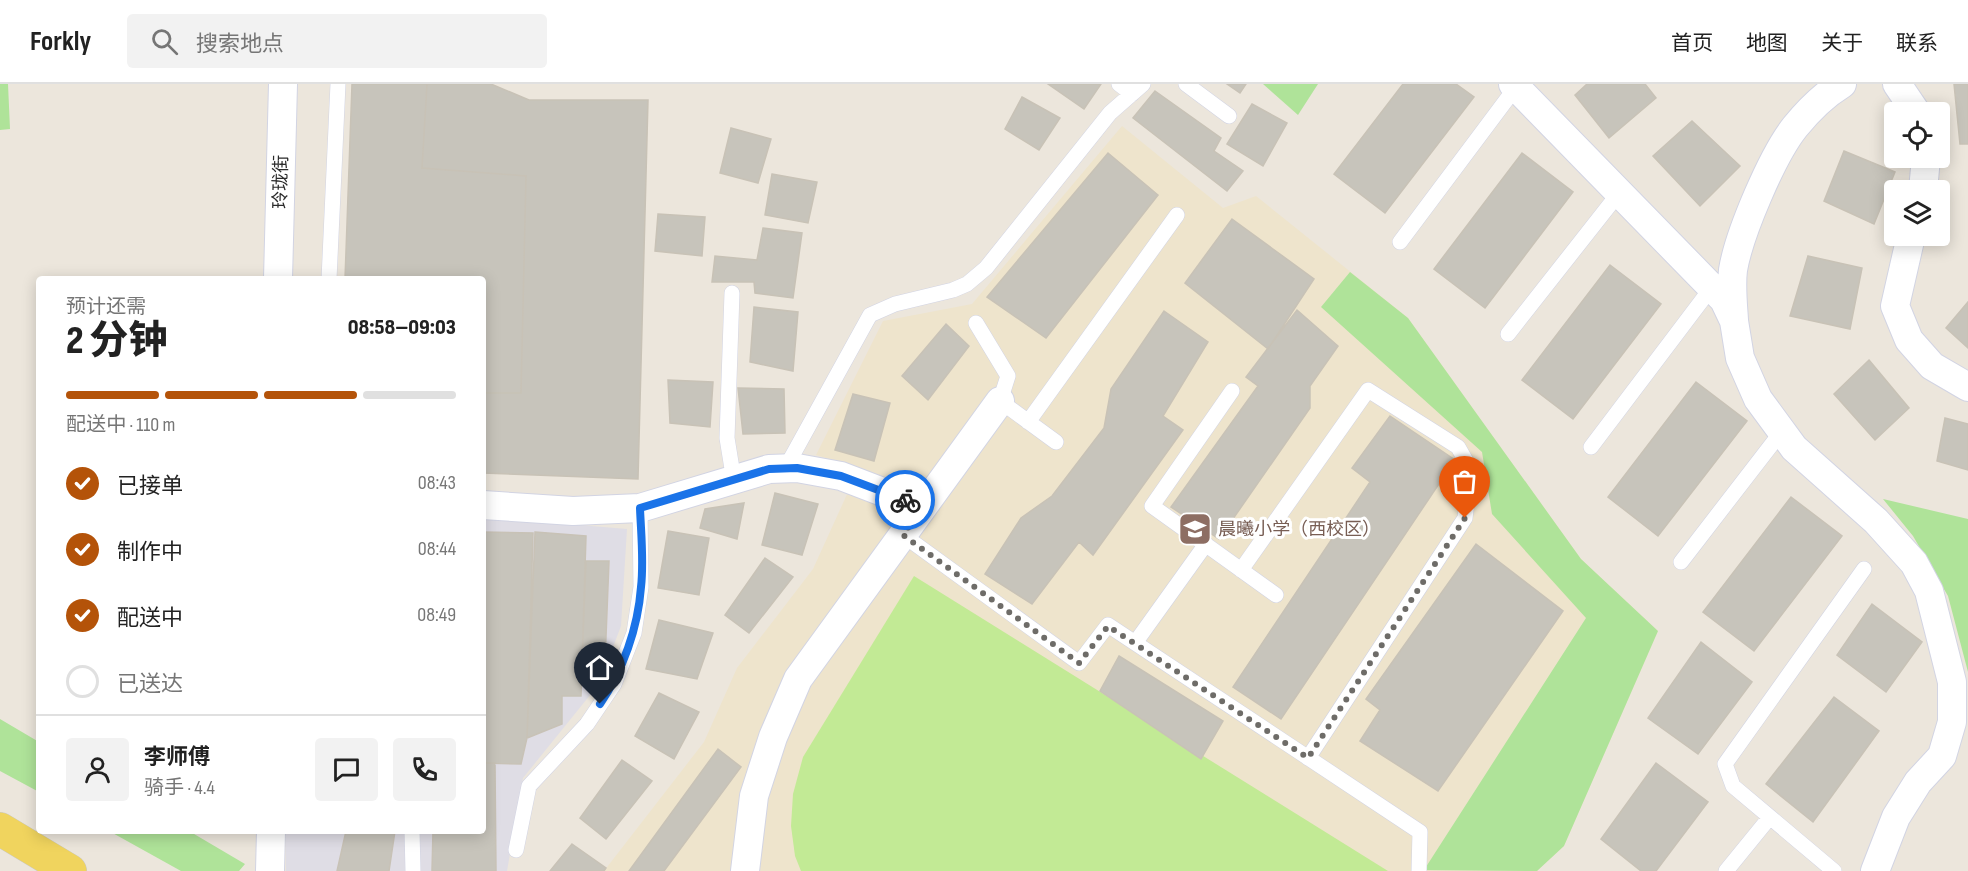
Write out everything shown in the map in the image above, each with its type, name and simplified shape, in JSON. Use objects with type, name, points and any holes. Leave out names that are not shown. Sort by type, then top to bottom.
[{"type":"main road","points":[[0,828],[70,871]]},
{"type":"street","name":"玲珑街","points":[[279,276],[283,84]]},
{"type":"street","points":[[1842,84],[1827,93],[1794,128],[1778,154],[1745,227],[1733,271],[1734,321],[1740,358],[1758,399],[1794,448],[1876,521],[1914,563],[1929,591],[1952,682],[1955,752],[1918,782],[1896,817],[1875,871]]},
{"type":"street","points":[[1898,84],[1910,102]]},
{"type":"street","points":[[1514,86],[1712,287],[1724,300],[1734,321]]},
{"type":"street","points":[[1909,246],[1895,306],[1909,340],[1932,366],[1968,387]]},
{"type":"street","points":[[745,871],[754,796],[773,737],[798,679],[1000,401]]},
{"type":"street","points":[[486,505],[573,511],[640,508],[769,469],[797,468],[841,476],[922,507]]},
{"type":"street","points":[[270,871],[271,834]]},
{"type":"lane","points":[[328,276],[338,84]]},
{"type":"lane","points":[[1119,84],[1138,89]]},
{"type":"lane","points":[[1186,84],[1229,116]]},
{"type":"lane","points":[[1400,242],[1514,86]]},
{"type":"lane","points":[[785,469],[870,315],[895,304],[953,290],[967,284],[986,268],[1110,113],[1138,89]]},
{"type":"lane","points":[[1508,334],[1619,193]]},
{"type":"lane","points":[[1028,422],[1177,215]]},
{"type":"lane","points":[[1591,447],[1712,287]]},
{"type":"lane","points":[[732,293],[727,438],[734,481]]},
{"type":"lane","points":[[976,323],[1008,376],[1000,401],[1056,442]]},
{"type":"lane","points":[[1241,570],[1368,390],[1458,447],[1471,470],[1465,518],[1308,758]]},
{"type":"lane","points":[[1232,391],[1152,506],[1276,595]]},
{"type":"lane","points":[[1681,562],[1782,431]]},
{"type":"lane","points":[[516,850],[529,786],[587,724],[614,684],[634,633],[642,587],[640,508]]},
{"type":"lane","points":[[903,535],[1079,663],[1108,626],[1135,643],[1420,832],[1419,871]]},
{"type":"lane","points":[[1135,643],[1206,544]]},
{"type":"lane","points":[[1834,871],[1733,786],[1725,764],[1863,569]]},
{"type":"lane","points":[[1726,871],[1770,817]]},
{"type":"lane","points":[[412,834],[413,871]]},
{"type":"shaded area","name":"晨曦小学（西校区）","points":[[1122,126],[1223,208],[1256,196],[1408,318],[1581,559],[1658,631],[1564,846],[1537,871],[604,871],[704,742],[737,668],[813,569],[859,468],[816,455],[883,321],[972,304]]},
{"type":"shaded area","points":[[486,517],[627,529],[621,626],[599,684],[523,778],[507,871],[286,871],[286,834],[486,834]]},
{"type":"green space","points":[[0,84],[8,84],[10,129],[0,130]]},
{"type":"green space","points":[[1263,84],[1318,84],[1298,115]]},
{"type":"green space","points":[[1350,272],[1408,318],[1581,559],[1658,631],[1564,846],[1537,871],[1424,870],[1586,618],[1492,514],[1482,452],[1321,307]]},
{"type":"green space","points":[[1883,499],[1968,519],[1968,672],[1948,596],[1913,536]]},
{"type":"green space","points":[[914,576],[1388,871],[801,871],[795,856],[791,826],[793,794],[803,757]]},
{"type":"green space","points":[[0,719],[36,740],[36,790],[0,771]]},
{"type":"green space","points":[[114,834],[194,834],[245,864],[239,871],[181,871]]},
{"type":"building","points":[[352,84],[427,84],[422,168],[526,176],[521,393],[486,393],[486,276],[345,276]]},
{"type":"building","points":[[427,84],[491,84],[529,100],[648,100],[638,479],[486,473],[486,393],[521,393],[526,176],[422,168]]},
{"type":"building","points":[[1048,84],[1101,84],[1084,109]]},
{"type":"building","points":[[1227,84],[1246,84],[1240,93]]},
{"type":"building","points":[[1403,84],[1456,84],[1474,97],[1385,213],[1334,174]]},
{"type":"building","points":[[1587,84],[1645,84],[1656,98],[1609,138],[1575,95]]},
{"type":"building","points":[[1954,84],[1968,84],[1968,144],[1960,144]]},
{"type":"building","points":[[1155,91],[1221,138],[1214,151],[1243,171],[1227,191],[1133,118]]},
{"type":"building","points":[[1022,97],[1060,118],[1039,150],[1005,129]]},
{"type":"building","points":[[1252,104],[1287,123],[1263,166],[1227,144]]},
{"type":"building","points":[[1692,121],[1740,166],[1700,206],[1653,156]]},
{"type":"building","points":[[731,128],[771,139],[758,183],[720,173]]},
{"type":"building","points":[[1844,151],[1895,172],[1892,180],[1884,180],[1884,199],[1874,224],[1824,201]]},
{"type":"building","points":[[1108,153],[1158,195],[1046,338],[987,297]]},
{"type":"building","points":[[1522,153],[1573,192],[1485,308],[1434,269]]},
{"type":"building","points":[[772,174],[817,182],[808,223],[765,215]]},
{"type":"building","points":[[658,214],[705,217],[702,256],[655,251]]},
{"type":"building","points":[[1232,219],[1314,279],[1268,349],[1185,283]]},
{"type":"building","points":[[763,228],[802,233],[793,298],[755,293],[754,282],[712,282],[715,256],[757,260]]},
{"type":"building","points":[[1808,256],[1862,268],[1850,329],[1790,316]]},
{"type":"building","points":[[1610,265],[1661,304],[1573,419],[1522,380]]},
{"type":"building","points":[[1968,302],[1968,348],[1946,328]]},
{"type":"building","points":[[754,307],[798,312],[793,371],[750,362]]},
{"type":"building","points":[[1297,310],[1338,346],[1310,386],[1310,408],[1219,539],[1171,507],[1258,386],[1246,377]]},
{"type":"building","points":[[1164,311],[1208,342],[1163,416],[1183,430],[1093,555],[1079,542],[1032,604],[985,574],[1021,518],[1052,496],[1104,428],[1111,389]]},
{"type":"building","points":[[946,324],[969,346],[928,400],[902,376]]},
{"type":"building","points":[[1869,360],[1909,408],[1875,440],[1834,394]]},
{"type":"building","points":[[668,380],[713,382],[710,427],[670,423]]},
{"type":"building","points":[[1696,382],[1747,421],[1658,536],[1608,497]]},
{"type":"building","points":[[738,388],[784,389],[785,433],[743,434]]},
{"type":"building","points":[[853,394],[890,403],[874,461],[835,450]]},
{"type":"building","points":[[1390,416],[1455,460],[1281,719],[1233,687],[1370,482],[1352,468]]},
{"type":"building","points":[[1945,418],[1968,424],[1968,470],[1937,461]]},
{"type":"building","points":[[775,493],[818,504],[802,555],[762,545]]},
{"type":"building","points":[[1791,497],[1842,536],[1754,651],[1703,612]]},
{"type":"building","points":[[744,503],[737,539],[700,528],[705,509]]},
{"type":"building","points":[[668,531],[709,538],[699,595],[658,588]]},
{"type":"building","points":[[486,532],[533,533],[527,738],[521,764],[486,763]]},
{"type":"building","points":[[535,532],[586,536],[581,696],[562,696],[562,724],[527,738]]},
{"type":"building","points":[[1476,544],[1563,611],[1438,791],[1360,741],[1380,710],[1366,699]]},
{"type":"building","points":[[765,558],[793,577],[749,633],[725,615]]},
{"type":"building","points":[[586,561],[609,561],[605,662],[582,662]]},
{"type":"building","points":[[1872,604],[1922,642],[1886,692],[1837,655]]},
{"type":"building","points":[[659,620],[713,633],[697,679],[646,669]]},
{"type":"building","points":[[1701,642],[1752,682],[1698,754],[1648,718]]},
{"type":"building","points":[[1119,656],[1223,721],[1201,759],[1100,691]]},
{"type":"building","points":[[659,693],[699,712],[674,759],[635,736]]},
{"type":"building","points":[[1834,697],[1879,731],[1813,822],[1766,784]]},
{"type":"building","points":[[718,749],[741,767],[664,871],[629,871]]},
{"type":"building","points":[[622,760],[652,781],[606,839],[580,818]]},
{"type":"building","points":[[486,763],[495,763],[496,871],[432,871],[433,834],[486,834]]},
{"type":"building","points":[[1656,763],[1708,802],[1656,871],[1641,871],[1601,839]]},
{"type":"building","points":[[345,834],[395,834],[389,871],[337,871]]},
{"type":"building","points":[[572,844],[606,868],[604,871],[550,871]]},
{"type":"way so far","points":[[905,500],[922,507],[903,535],[1079,663],[1108,626],[1308,758],[1465,518]]},
{"type":"place","name":"晨曦小学（西校区）","points":[[1195,529]]},
{"type":"route","points":[[600,704],[614,684],[634,633],[642,587],[640,508],[769,469],[797,468],[841,476],[905,500]]}]
